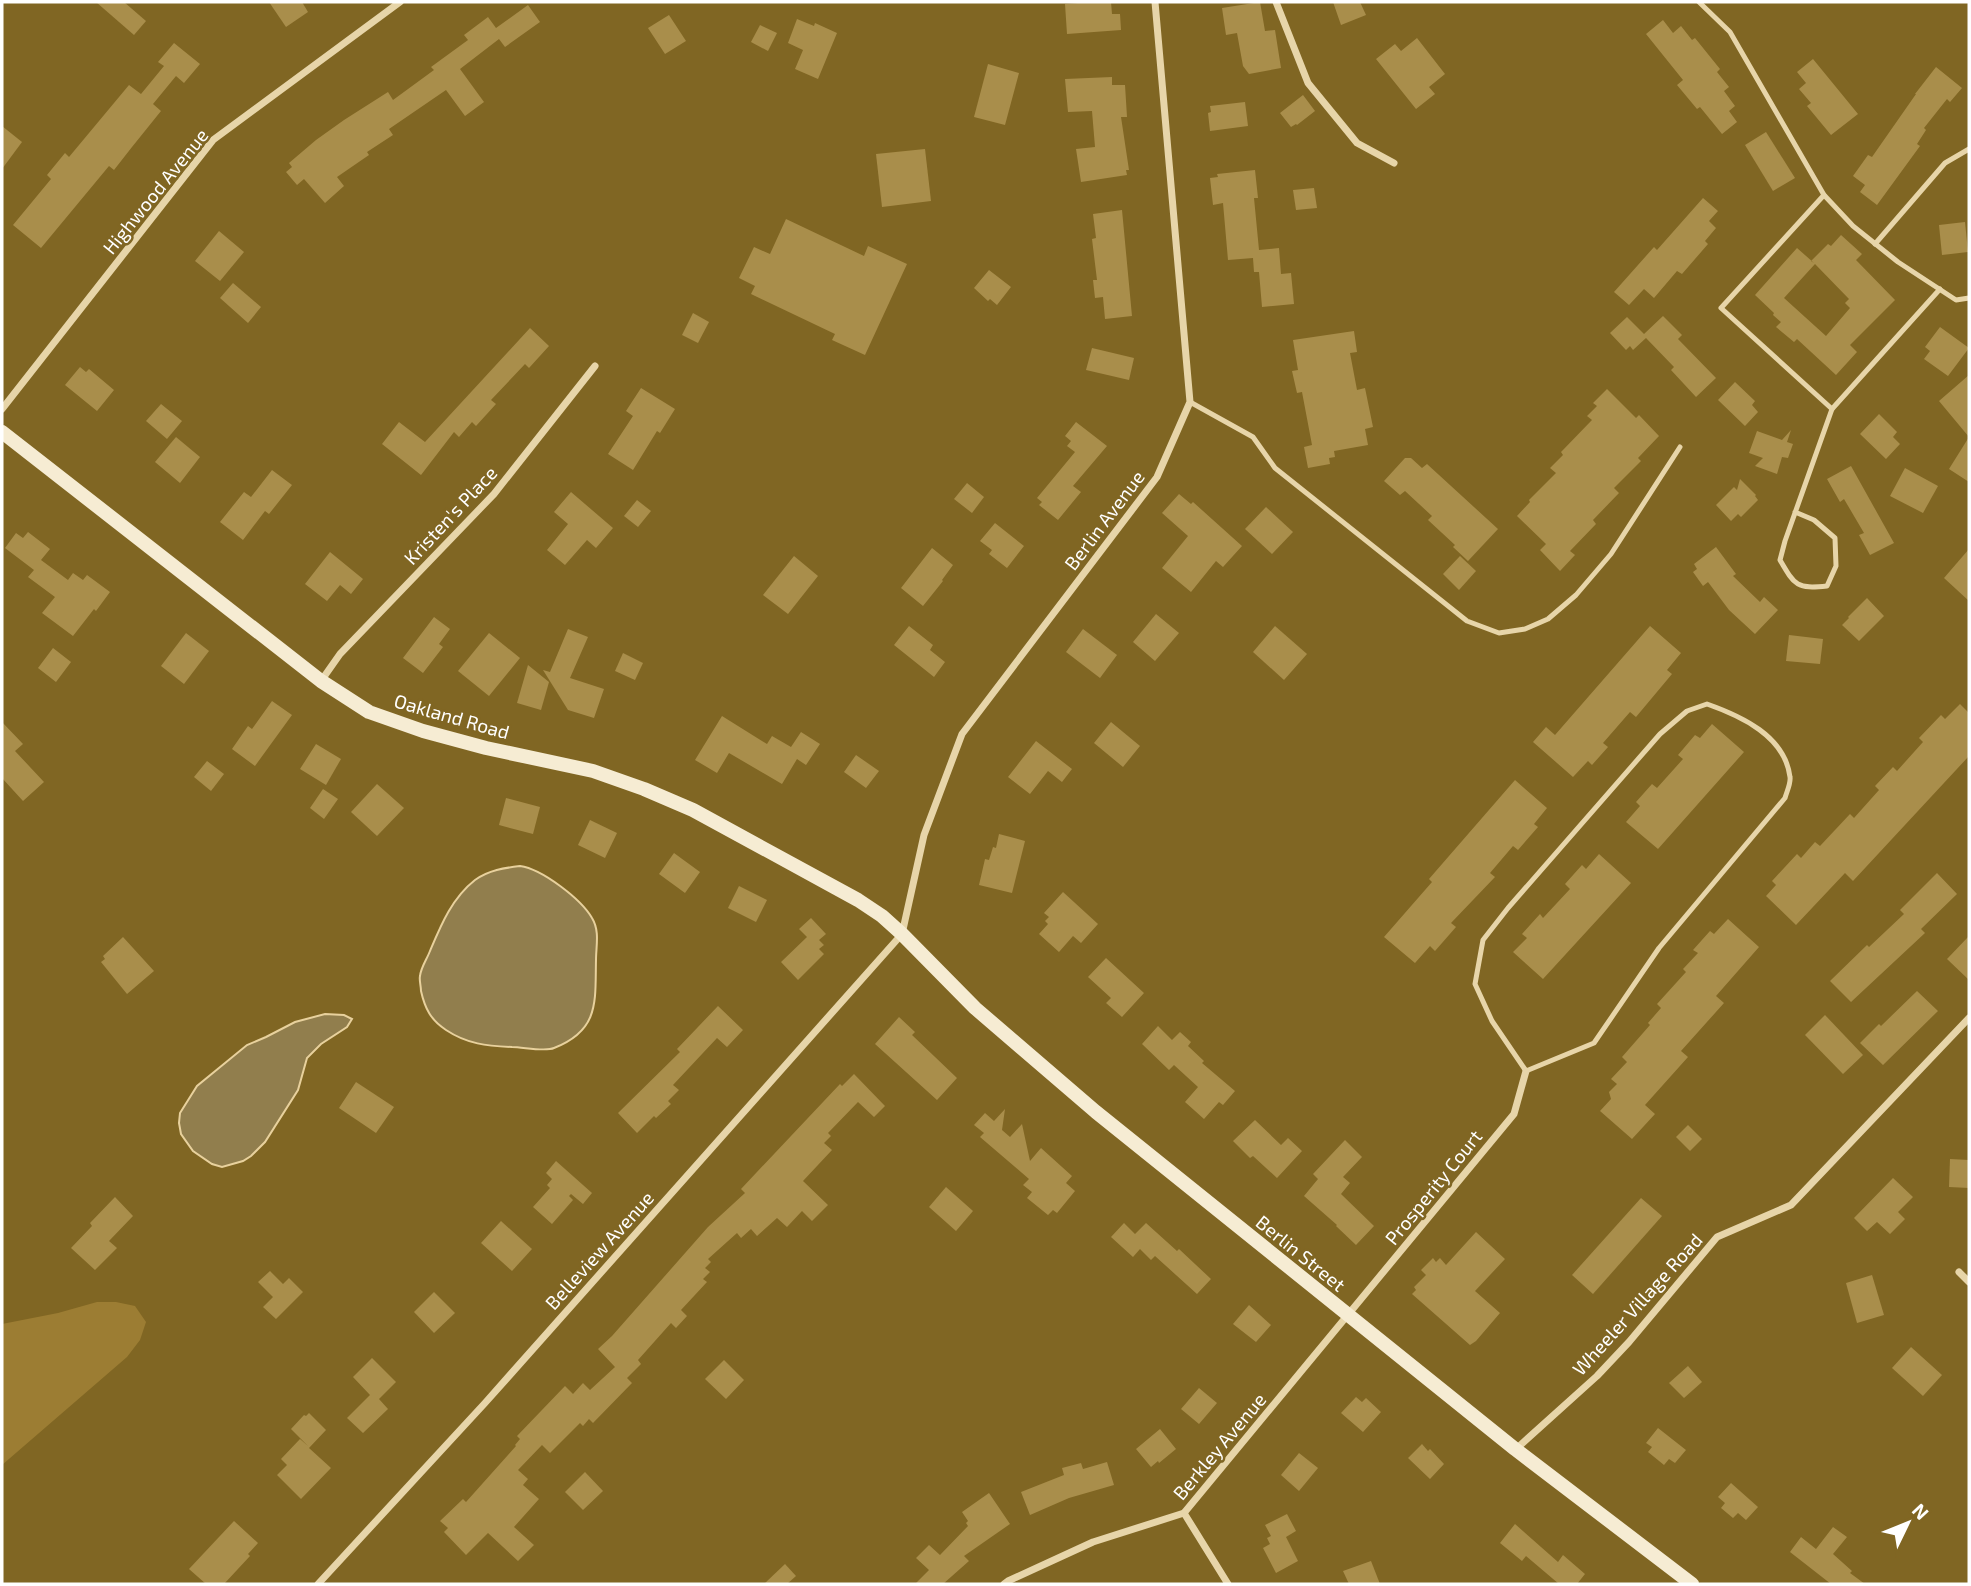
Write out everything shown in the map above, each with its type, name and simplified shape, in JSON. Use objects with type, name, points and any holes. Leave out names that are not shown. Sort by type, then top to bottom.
[{"type":"main road","name":"Oakland Road","points":[[2,432],[321,681],[369,712],[423,732],[593,771],[644,789],[693,810],[858,900],[902,934]]},
{"type":"main road","name":"Berlin Street","points":[[902,934],[975,1008],[1096,1112],[1515,1449],[1692,1584]]},
{"type":"street","name":"Highwood Avenue","points":[[2,409],[213,140],[400,2]]},
{"type":"street","name":"Berlin Avenue","points":[[902,934],[924,835],[962,734],[1157,477],[1190,402],[1155,2]]},
{"type":"street","points":[[1276,2],[1308,83],[1357,143],[1394,163]]},
{"type":"street","name":"Kristen's Place","points":[[321,681],[340,654],[494,494],[596,366]]},
{"type":"street","name":"Belleview Avenue","points":[[317,1584],[485,1403],[902,934]]},
{"type":"street","name":"Wheeler Village Road","points":[[1515,1449],[1629,1342],[1717,1237],[1791,1205],[1969,1018]]},
{"type":"street","name":"Prosperity Court","points":[[1349,1316],[1514,1114],[1526,1071]]},
{"type":"street","points":[[1959,1272],[1969,1282]]},
{"type":"street","name":"Berkley Avenue","points":[[1004,1584],[1093,1542],[1184,1513],[1349,1316]]},
{"type":"street","points":[[1184,1513],[1228,1584]]},
{"type":"lane","points":[[1699,2],[1730,32],[1824,195],[1853,226],[1898,262],[1956,299],[1969,298]]},
{"type":"lane","points":[[1875,244],[1945,163],[1969,149]]},
{"type":"lane","points":[[1824,195],[1721,307],[1832,409]]},
{"type":"lane","points":[[1796,512],[1814,520],[1835,538],[1836,566],[1827,586],[1805,589],[1791,579],[1780,560],[1796,512],[1832,409],[1940,289]]},
{"type":"lane","points":[[1190,402],[1253,437],[1275,468],[1467,621],[1499,633],[1525,629],[1548,619],[1576,596],[1611,554],[1680,447]]},
{"type":"lane","points":[[1707,704],[1757,727],[1783,754],[1791,779],[1785,798],[1659,948],[1594,1042],[1526,1071],[1492,1021],[1475,984],[1483,940],[1660,734],[1687,711],[1707,704]]},
{"type":"shaded area","points":[[520,866],[550,879],[570,894],[587,910],[596,928],[592,1013],[580,1032],[569,1041],[550,1049],[486,1045],[462,1038],[446,1030],[433,1018],[421,991],[423,966],[443,922],[460,895],[475,880],[486,874]]},
{"type":"shaded area","points":[[325,1014],[344,1015],[352,1019],[347,1027],[321,1044],[307,1058],[298,1090],[265,1142],[243,1161],[222,1167],[212,1164],[193,1151],[181,1134],[179,1123],[180,1113],[197,1086],[247,1045],[295,1022]]},
{"type":"shaded area","points":[[97,1302],[135,1306],[146,1322],[140,1340],[127,1357],[2,1465],[2,1324]]},
{"type":"building","points":[[96,2],[124,2],[146,21],[134,35]]},
{"type":"building","points":[[269,2],[302,2],[308,12],[286,27]]},
{"type":"building","points":[[1111,2],[1112,14],[1120,14],[1121,30],[1067,34],[1065,4]]},
{"type":"building","points":[[1260,2],[1265,31],[1275,30],[1281,68],[1249,74],[1243,66],[1237,33],[1226,35],[1222,8]]},
{"type":"building","points":[[1333,2],[1360,2],[1366,15],[1341,25]]},
{"type":"building","points":[[528,5],[540,22],[505,47],[499,39],[460,69],[484,102],[465,116],[446,90],[389,129],[393,135],[337,177],[344,186],[325,203],[304,179],[297,185],[286,172],[292,167],[289,163],[344,120],[388,92],[393,100],[434,70],[431,67],[468,40],[464,35],[488,17],[496,28]]},
{"type":"building","points":[[669,15],[686,41],[665,54],[648,28]]},
{"type":"building","points":[[797,19],[814,26],[815,23],[837,33],[818,79],[795,69],[803,50],[788,43]]},
{"type":"building","points":[[1663,20],[1673,33],[1681,26],[1692,40],[1695,38],[1720,69],[1717,72],[1729,87],[1724,91],[1735,106],[1729,111],[1737,122],[1722,134],[1677,85],[1683,80],[1646,34]]},
{"type":"building","points":[[760,25],[777,33],[768,51],[751,42]]},
{"type":"building","points":[[1417,38],[1445,74],[1429,87],[1435,94],[1416,109],[1376,59],[1395,44],[1401,51]]},
{"type":"building","points":[[174,43],[200,64],[184,83],[176,76],[153,104],[161,111],[114,170],[109,166],[41,248],[13,225],[51,179],[47,175],[65,153],[69,157],[129,85],[141,94],[164,66],[158,62]]},
{"type":"building","points":[[1813,59],[1858,114],[1831,135],[1807,106],[1811,103],[1799,89],[1806,83],[1797,72]]},
{"type":"building","points":[[988,64],[1019,73],[1005,125],[974,117]]},
{"type":"building","points":[[1936,67],[1962,88],[1950,102],[1947,99],[1924,128],[1926,130],[1917,144],[1920,146],[1877,205],[1860,192],[1865,185],[1853,176],[1868,155],[1872,157]]},
{"type":"building","points":[[1112,77],[1112,85],[1125,85],[1127,117],[1121,117],[1129,170],[1126,170],[1127,175],[1081,182],[1076,149],[1095,147],[1092,111],[1068,112],[1065,79]]},
{"type":"building","points":[[1303,95],[1315,111],[1291,127],[1280,113]]},
{"type":"building","points":[[1245,102],[1248,126],[1210,131],[1210,106]]},
{"type":"building","points":[[2,126],[22,142],[2,169]]},
{"type":"building","points":[[1766,132],[1795,178],[1773,191],[1745,145]]},
{"type":"building","points":[[925,149],[931,201],[882,207],[876,154]]},
{"type":"building","points":[[1255,170],[1258,198],[1254,198],[1259,250],[1279,248],[1281,274],[1291,273],[1294,304],[1262,307],[1259,272],[1254,272],[1253,258],[1228,260],[1223,203],[1213,205],[1210,178],[1218,177],[1217,174]]},
{"type":"building","points":[[1314,188],[1317,208],[1296,210],[1293,190]]},
{"type":"building","points":[[1703,198],[1718,211],[1709,221],[1716,228],[1705,241],[1708,244],[1682,274],[1677,271],[1654,298],[1644,289],[1629,305],[1614,292],[1654,247],[1657,250]]},
{"type":"building","points":[[1122,210],[1132,316],[1105,319],[1103,297],[1095,298],[1093,280],[1097,280],[1092,239],[1096,238],[1093,214]]},
{"type":"building","points":[[786,219],[864,256],[868,246],[907,264],[865,355],[832,340],[835,334],[751,294],[755,286],[739,278],[754,247],[770,254]]},
{"type":"building","points":[[1965,222],[1968,252],[1942,255],[1939,225]]},
{"type":"building","points":[[219,231],[244,252],[220,281],[195,261]]},
{"type":"building","points":[[1841,235],[1862,254],[1856,260],[1895,300],[1850,345],[1857,352],[1836,375],[1797,339],[1794,342],[1776,327],[1781,322],[1755,295],[1797,248],[1811,261]],"holes":[[[1815,264],[1849,299],[1845,303],[1850,308],[1826,336],[1784,298]]]},
{"type":"building","points":[[989,270],[1011,287],[997,305],[990,299],[988,301],[974,288]]},
{"type":"building","points":[[233,283],[261,307],[248,323],[220,298]]},
{"type":"building","points":[[693,313],[709,322],[698,343],[682,335]]},
{"type":"building","points":[[1663,316],[1682,335],[1678,339],[1716,378],[1696,397],[1671,370],[1674,367],[1646,338],[1633,350],[1630,346],[1626,350],[1610,333],[1627,317],[1644,334]]},
{"type":"building","points":[[1940,327],[1969,348],[1948,376],[1924,359],[1930,351],[1925,347]]},
{"type":"building","points":[[530,328],[549,346],[529,368],[525,364],[491,400],[496,404],[476,426],[472,422],[459,437],[454,432],[421,475],[382,444],[399,422],[425,442]]},
{"type":"building","points":[[1354,331],[1357,352],[1350,353],[1357,390],[1365,388],[1373,427],[1365,429],[1368,445],[1334,451],[1335,457],[1329,458],[1330,464],[1308,468],[1304,447],[1312,445],[1302,392],[1297,393],[1292,371],[1298,370],[1293,340]]},
{"type":"building","points":[[1092,348],[1134,358],[1129,380],[1086,370]]},
{"type":"building","points":[[80,367],[86,372],[89,369],[114,390],[97,411],[65,385]]},
{"type":"building","points":[[1969,375],[1969,437],[1939,401]]},
{"type":"building","points":[[1735,382],[1755,401],[1752,405],[1758,412],[1745,426],[1718,400]]},
{"type":"building","points":[[641,388],[675,409],[660,433],[657,431],[633,470],[608,454],[633,416],[626,411]]},
{"type":"building","points":[[1607,389],[1636,418],[1639,415],[1659,436],[1638,458],[1641,461],[1614,488],[1619,493],[1593,520],[1596,524],[1570,551],[1575,555],[1560,571],[1540,550],[1546,544],[1517,516],[1556,473],[1550,468],[1563,455],[1561,452],[1592,420],[1587,416],[1597,406],[1593,403]]},
{"type":"building","points":[[161,404],[182,421],[167,439],[146,421]]},
{"type":"building","points":[[1879,414],[1897,432],[1893,437],[1900,444],[1886,459],[1860,434]]},
{"type":"building","points":[[1076,422],[1107,446],[1073,486],[1081,492],[1058,520],[1039,505],[1042,502],[1037,498],[1075,452],[1067,446],[1071,441],[1065,436]]},
{"type":"building","points":[[1791,430],[1787,442],[1793,444],[1788,458],[1782,457],[1777,474],[1755,466],[1763,458],[1749,453],[1757,431],[1782,440]]},
{"type":"building","points":[[176,437],[200,457],[180,483],[155,462]]},
{"type":"building","points":[[1969,437],[1969,482],[1949,469]]},
{"type":"building","points":[[1405,458],[1411,458],[1422,468],[1427,464],[1498,529],[1468,561],[1428,520],[1432,516],[1405,491],[1400,495],[1384,481]]},
{"type":"building","points":[[1851,466],[1894,543],[1870,555],[1859,535],[1864,533],[1844,499],[1840,502],[1827,479]]},
{"type":"building","points":[[1905,468],[1938,486],[1923,513],[1890,496]]},
{"type":"building","points":[[272,470],[292,485],[269,514],[265,511],[243,540],[220,522],[244,492],[251,497]]},
{"type":"building","points":[[1740,479],[1758,500],[1741,517],[1738,514],[1731,521],[1716,505],[1734,487],[1737,490]]},
{"type":"building","points":[[967,483],[984,497],[972,513],[954,499]]},
{"type":"building","points":[[571,492],[613,528],[596,548],[587,540],[565,565],[547,550],[568,524],[554,512]]},
{"type":"building","points":[[1179,494],[1191,504],[1193,502],[1242,546],[1223,567],[1216,561],[1191,592],[1162,568],[1188,536],[1162,513]]},
{"type":"building","points":[[637,500],[651,511],[638,527],[624,516]]},
{"type":"building","points":[[1266,507],[1293,532],[1272,554],[1245,529]]},
{"type":"building","points":[[995,523],[1024,546],[1007,568],[989,554],[992,550],[980,541]]},
{"type":"building","points":[[28,532],[50,549],[41,560],[68,580],[73,573],[83,580],[87,575],[110,592],[73,636],[42,613],[55,597],[28,577],[34,570],[5,548],[16,533],[23,538]]},
{"type":"building","points":[[1716,547],[1736,574],[1733,576],[1760,602],[1764,597],[1778,610],[1755,634],[1729,610],[1708,582],[1703,586],[1693,572],[1697,569],[1694,564]]},
{"type":"building","points":[[932,548],[953,565],[923,606],[901,588]]},
{"type":"building","points":[[1969,549],[1969,601],[1944,578]]},
{"type":"building","points":[[330,552],[363,579],[351,594],[340,585],[327,601],[305,584]]},
{"type":"building","points":[[794,556],[818,576],[788,614],[763,595]]},
{"type":"building","points":[[1460,556],[1476,571],[1459,590],[1443,574]]},
{"type":"building","points":[[1867,598],[1884,616],[1859,641],[1842,625]]},
{"type":"building","points":[[1156,614],[1179,633],[1155,661],[1133,642]]},
{"type":"building","points":[[434,617],[450,629],[439,644],[443,647],[423,673],[403,658]]},
{"type":"building","points":[[909,626],[933,645],[930,650],[945,662],[934,677],[894,645]]},
{"type":"building","points":[[1275,626],[1307,654],[1284,680],[1253,652]]},
{"type":"building","points":[[1650,626],[1681,653],[1667,670],[1672,674],[1636,717],[1630,712],[1603,743],[1608,747],[1592,765],[1588,761],[1573,777],[1533,742],[1546,727],[1555,735]]},
{"type":"building","points":[[568,629],[588,637],[570,678],[604,689],[594,718],[568,710],[543,670],[550,672]]},
{"type":"building","points":[[1083,629],[1117,655],[1100,678],[1066,652]]},
{"type":"building","points":[[186,633],[209,651],[184,684],[161,666]]},
{"type":"building","points":[[489,633],[520,658],[489,696],[458,671]]},
{"type":"building","points":[[1789,635],[1823,639],[1820,664],[1786,661]]},
{"type":"building","points":[[53,648],[71,662],[56,682],[38,668]]},
{"type":"building","points":[[623,653],[643,663],[635,680],[615,671]]},
{"type":"building","points":[[528,665],[549,682],[541,710],[517,703]]},
{"type":"building","points":[[272,701],[292,715],[255,766],[232,749],[248,726],[252,729]]},
{"type":"building","points":[[1960,704],[1969,713],[1969,756],[1853,881],[1845,873],[1796,925],[1766,896],[1776,885],[1772,881],[1797,854],[1801,858],[1815,842],[1820,846],[1850,814],[1854,818],[1879,790],[1875,786],[1893,767],[1897,771],[1923,742],[1919,738],[1941,715],[1945,719]]},
{"type":"building","points":[[722,716],[767,744],[772,736],[791,747],[801,732],[820,744],[806,765],[797,759],[782,784],[729,753],[717,773],[695,760]]},
{"type":"building","points":[[2,722],[23,744],[15,751],[44,782],[23,801],[2,778]]},
{"type":"building","points":[[1111,722],[1140,746],[1123,767],[1094,743]]},
{"type":"building","points":[[1712,724],[1744,752],[1658,849],[1626,822],[1640,806],[1636,802],[1652,784],[1657,788],[1683,759],[1678,755],[1695,735],[1700,738]]},
{"type":"building","points":[[1036,741],[1072,769],[1062,782],[1048,771],[1030,794],[1008,777]]},
{"type":"building","points":[[316,744],[341,759],[326,785],[300,769]]},
{"type":"building","points":[[856,755],[879,771],[866,788],[844,772]]},
{"type":"building","points":[[207,761],[224,774],[211,791],[194,777]]},
{"type":"building","points":[[1515,780],[1547,808],[1534,824],[1538,827],[1518,850],[1513,846],[1490,873],[1495,877],[1451,923],[1456,927],[1435,951],[1430,946],[1415,963],[1384,937],[1432,882],[1429,879]]},
{"type":"building","points":[[377,784],[404,808],[377,836],[351,812]]},
{"type":"building","points":[[323,789],[338,799],[324,819],[310,808]]},
{"type":"building","points":[[506,798],[540,807],[533,834],[499,825]]},
{"type":"building","points":[[590,820],[617,833],[605,858],[578,845]]},
{"type":"building","points":[[999,834],[1025,841],[1012,893],[979,885],[985,859],[989,860],[993,847],[996,848]]},
{"type":"building","points":[[674,853],[700,872],[685,893],[659,874]]},
{"type":"building","points":[[1599,854],[1631,883],[1543,979],[1513,952],[1527,938],[1522,934],[1540,914],[1543,918],[1570,889],[1565,884],[1582,865],[1586,869]]},
{"type":"building","points":[[1937,873],[1957,894],[1921,929],[1925,933],[1851,1002],[1830,981],[1904,914],[1900,910]]},
{"type":"building","points":[[739,886],[767,900],[756,922],[728,908]]},
{"type":"building","points":[[1063,892],[1098,924],[1081,943],[1073,936],[1059,952],[1039,934],[1048,924],[1045,921],[1049,917],[1044,913]]},
{"type":"building","points":[[811,918],[826,934],[819,940],[824,945],[819,949],[824,954],[798,980],[781,962],[807,937],[799,929]]},
{"type":"building","points":[[1728,919],[1759,947],[1716,996],[1724,1003],[1681,1051],[1688,1057],[1645,1105],[1655,1114],[1632,1139],[1600,1111],[1611,1099],[1609,1092],[1617,1084],[1611,1079],[1627,1062],[1622,1057],[1661,1008],[1657,1004],[1686,972],[1683,969],[1698,953],[1693,950],[1710,931],[1714,934]]},
{"type":"building","points":[[1969,936],[1969,980],[1947,959]]},
{"type":"building","points":[[123,937],[154,971],[127,994],[101,962],[105,959],[103,956]]},
{"type":"building","points":[[1106,958],[1144,993],[1122,1017],[1106,1003],[1111,998],[1088,977]]},
{"type":"building","points":[[1917,991],[1938,1011],[1883,1065],[1860,1043]]},
{"type":"building","points":[[718,1006],[743,1030],[727,1047],[717,1038],[673,1085],[679,1090],[668,1101],[671,1104],[637,1133],[618,1113],[680,1052],[677,1049]]},
{"type":"building","points":[[1825,1015],[1863,1055],[1843,1074],[1805,1035]]},
{"type":"building","points":[[899,1017],[915,1032],[912,1035],[957,1078],[937,1100],[875,1044]]},
{"type":"building","points":[[1158,1026],[1172,1040],[1180,1032],[1191,1042],[1188,1046],[1204,1061],[1202,1063],[1235,1091],[1223,1105],[1219,1102],[1204,1119],[1185,1102],[1198,1087],[1174,1065],[1169,1070],[1142,1044]]},
{"type":"building","points":[[854,1074],[885,1106],[874,1117],[858,1102],[828,1133],[831,1136],[824,1143],[832,1150],[803,1181],[828,1205],[812,1221],[802,1211],[787,1227],[777,1218],[757,1236],[751,1229],[741,1238],[737,1233],[708,1259],[711,1262],[705,1268],[710,1272],[703,1279],[707,1282],[681,1310],[687,1316],[676,1328],[671,1323],[638,1360],[641,1364],[627,1378],[632,1383],[593,1423],[589,1419],[583,1426],[580,1423],[550,1453],[542,1445],[518,1470],[528,1479],[523,1485],[539,1499],[514,1527],[534,1545],[518,1561],[488,1533],[466,1555],[444,1532],[448,1528],[440,1521],[463,1499],[466,1502],[516,1446],[520,1439],[517,1436],[565,1386],[573,1394],[583,1383],[590,1390],[615,1367],[598,1349],[708,1227],[745,1193],[741,1189],[840,1084],[842,1086]]},
{"type":"building","points":[[356,1082],[394,1107],[376,1133],[339,1108]]},
{"type":"building","points":[[1005,1109],[1002,1130],[1010,1137],[1022,1124],[1030,1161],[1041,1148],[1072,1176],[1066,1183],[1075,1191],[1057,1213],[1053,1210],[1048,1215],[1027,1198],[1032,1192],[1023,1185],[1029,1179],[980,1137],[984,1133],[974,1125],[985,1113],[994,1121]]},
{"type":"building","points":[[1255,1120],[1281,1145],[1288,1138],[1302,1151],[1277,1178],[1233,1141]]},
{"type":"building","points":[[1688,1125],[1702,1139],[1690,1151],[1676,1137]]},
{"type":"building","points":[[1345,1140],[1362,1157],[1343,1177],[1350,1183],[1341,1194],[1374,1226],[1356,1245],[1304,1196],[1318,1179],[1313,1174]]},
{"type":"building","points":[[1950,1159],[1969,1160],[1969,1188],[1949,1187]]},
{"type":"building","points":[[556,1161],[592,1193],[583,1204],[571,1194],[569,1196],[573,1200],[552,1224],[533,1207],[550,1188],[547,1185],[552,1179],[546,1173]]},
{"type":"building","points":[[1893,1178],[1913,1197],[1898,1212],[1905,1219],[1890,1234],[1877,1222],[1867,1231],[1854,1218]]},
{"type":"building","points":[[946,1187],[973,1211],[956,1231],[929,1207]]},
{"type":"building","points":[[115,1197],[133,1216],[109,1241],[117,1248],[95,1270],[71,1248]]},
{"type":"building","points":[[1641,1198],[1662,1216],[1593,1294],[1572,1275]]},
{"type":"building","points":[[501,1221],[532,1249],[512,1271],[481,1243]]},
{"type":"building","points":[[1124,1223],[1135,1234],[1146,1223],[1211,1279],[1197,1294],[1155,1256],[1151,1260],[1140,1249],[1133,1257],[1111,1237]]},
{"type":"building","points":[[1476,1232],[1505,1259],[1475,1291],[1500,1313],[1470,1345],[1412,1294],[1416,1290],[1414,1287],[1426,1275],[1421,1270],[1433,1258],[1436,1262],[1440,1258],[1446,1265]]},
{"type":"building","points":[[270,1271],[283,1284],[289,1278],[303,1292],[276,1319],[263,1307],[273,1297],[258,1282]]},
{"type":"building","points":[[1872,1275],[1884,1315],[1857,1323],[1846,1283]]},
{"type":"building","points":[[434,1292],[455,1313],[434,1333],[414,1312]]},
{"type":"building","points":[[1249,1305],[1271,1325],[1256,1342],[1233,1324]]},
{"type":"building","points":[[1911,1347],[1942,1375],[1923,1396],[1892,1368]]},
{"type":"building","points":[[372,1358],[396,1382],[379,1399],[388,1409],[363,1433],[347,1418],[370,1395],[353,1377]]},
{"type":"building","points":[[724,1360],[744,1380],[726,1399],[705,1379]]},
{"type":"building","points":[[1688,1366],[1702,1382],[1684,1398],[1669,1383]]},
{"type":"building","points":[[1199,1388],[1217,1403],[1199,1424],[1181,1409]]},
{"type":"building","points":[[1356,1397],[1362,1402],[1366,1398],[1381,1412],[1363,1432],[1341,1413]]},
{"type":"building","points":[[309,1413],[326,1430],[309,1448],[331,1468],[301,1499],[277,1475],[287,1465],[281,1459],[300,1439],[308,1446],[291,1429]]},
{"type":"building","points":[[1658,1428],[1686,1450],[1675,1463],[1669,1459],[1664,1465],[1648,1452],[1652,1447],[1646,1443]]},
{"type":"building","points":[[1160,1429],[1176,1449],[1151,1467],[1136,1449]]},
{"type":"building","points":[[1422,1444],[1444,1464],[1430,1479],[1408,1458]]},
{"type":"building","points":[[1299,1453],[1318,1468],[1299,1491],[1281,1475]]},
{"type":"building","points":[[1107,1462],[1114,1485],[1069,1498],[1030,1515],[1021,1492],[1064,1475],[1062,1468],[1081,1463],[1083,1469]]},
{"type":"building","points":[[585,1472],[603,1491],[583,1510],[565,1492]]},
{"type":"building","points":[[1731,1483],[1758,1507],[1746,1520],[1738,1513],[1733,1518],[1721,1508],[1725,1503],[1718,1497]]},
{"type":"building","points":[[989,1493],[1010,1524],[964,1556],[969,1561],[943,1584],[915,1584],[929,1570],[916,1558],[929,1545],[940,1555],[968,1526],[962,1512]]},
{"type":"building","points":[[1287,1514],[1296,1531],[1286,1537],[1298,1561],[1276,1573],[1263,1548],[1270,1544],[1267,1538],[1271,1536],[1265,1525]]},
{"type":"building","points":[[234,1521],[258,1543],[248,1554],[250,1556],[224,1584],[206,1584],[189,1569]]},
{"type":"building","points":[[1515,1524],[1558,1562],[1563,1555],[1585,1574],[1577,1584],[1559,1584],[1526,1556],[1522,1561],[1500,1543]]},
{"type":"building","points":[[1833,1527],[1847,1537],[1833,1554],[1852,1571],[1850,1573],[1865,1584],[1831,1584],[1790,1552],[1801,1537],[1816,1549]]},
{"type":"building","points":[[1371,1561],[1380,1584],[1349,1584],[1343,1571]]},
{"type":"building","points":[[785,1564],[796,1576],[787,1584],[764,1584]]}]
